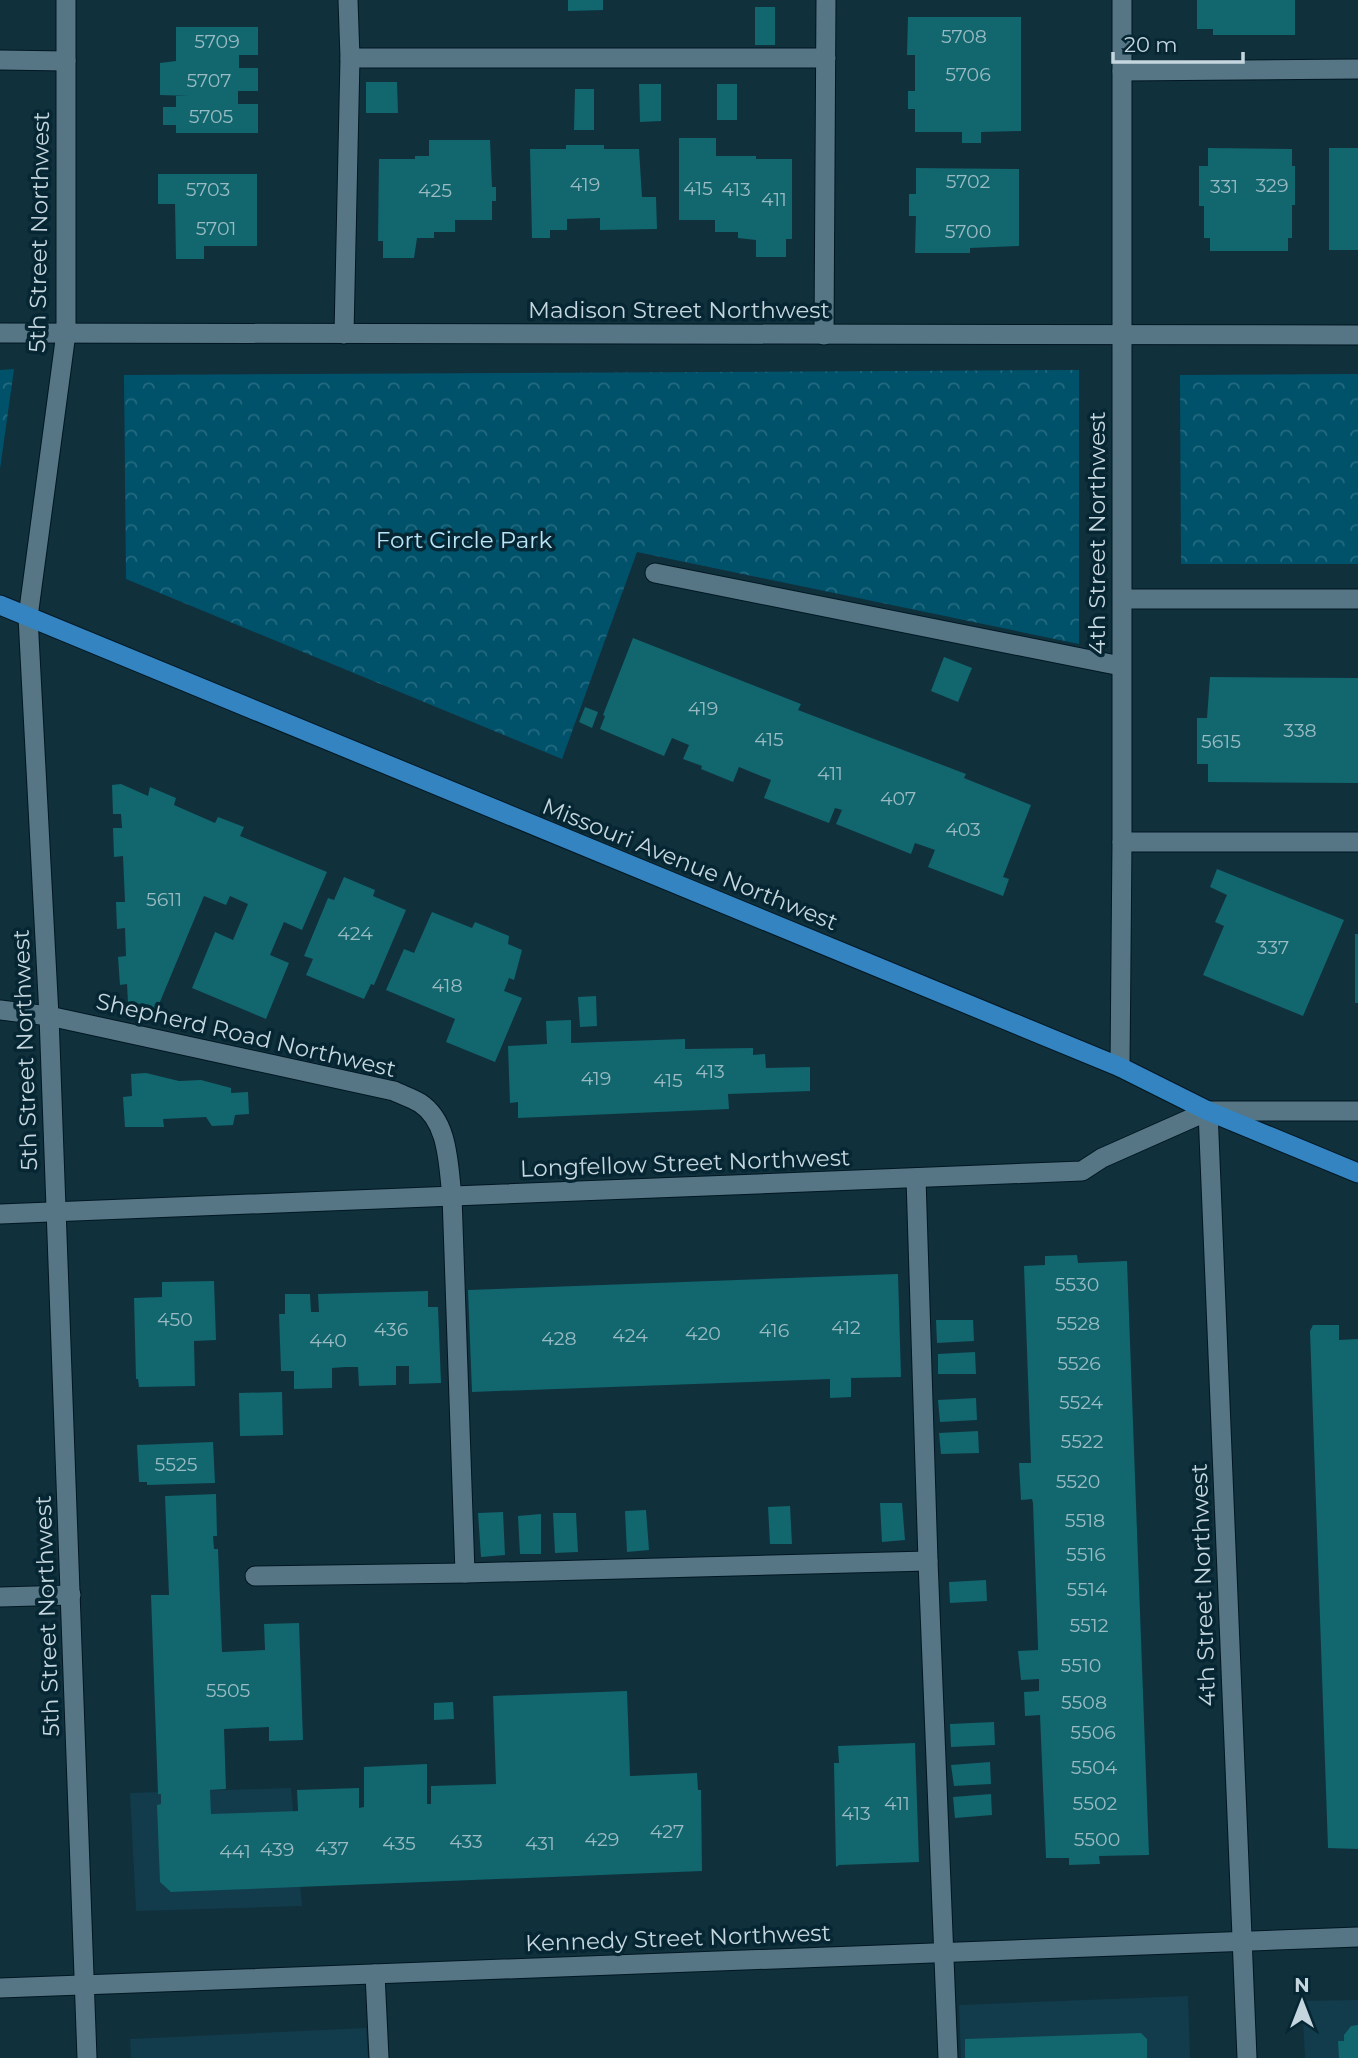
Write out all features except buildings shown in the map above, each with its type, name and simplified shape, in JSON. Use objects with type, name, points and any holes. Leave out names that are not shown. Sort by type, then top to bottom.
[{"type":"main road","name":"Missouri Avenue Northwest","points":[[0,605],[1119,1067],[1208,1111],[1358,1173]]},
{"type":"street","name":"5th Street Northwest","points":[[66,0],[66,334],[28,617],[49,1016],[87,2058]]},
{"type":"street","points":[[344,334],[350,58],[348,0]]},
{"type":"street","points":[[824,335],[827,0]]},
{"type":"street","name":"4th Street Northwest","points":[[1119,1067],[1123,598],[1122,0]]},
{"type":"street","points":[[350,58],[826,58]]},
{"type":"street","points":[[0,60],[66,61]]},
{"type":"street","points":[[1122,71],[1358,69]]},
{"type":"street","name":"Madison Street Northwest","points":[[0,333],[1358,335]]},
{"type":"street","points":[[655,573],[1121,666]]},
{"type":"street","points":[[1123,598],[1358,599]]},
{"type":"street","points":[[1122,842],[1358,842]]},
{"type":"street","name":"Shepherd Road Northwest","points":[[0,1010],[49,1016],[394,1091],[421,1104],[437,1122],[446,1149],[452,1196],[465,1573]]},
{"type":"street","name":"4th Street Northwest","points":[[1208,1111],[1247,2058]]},
{"type":"street","name":"Longfellow Street Northwest","points":[[0,1214],[1082,1171],[1102,1158],[1208,1111],[1358,1111]]},
{"type":"street","points":[[916,1178],[948,2058]]},
{"type":"street","points":[[254,1576],[928,1561]]},
{"type":"street","points":[[0,1597],[71,1595]]},
{"type":"street","name":"Kennedy Street Northwest","points":[[0,1988],[1358,1937]]},
{"type":"street","points":[[375,1974],[379,2058]]},
{"type":"shaded area","points":[[291,1788],[302,1906],[136,1911],[130,1793]]},
{"type":"shaded area","points":[[1188,1996],[1190,2058],[961,2058],[959,2005]]},
{"type":"shaded area","points":[[1358,2000],[1358,2058],[1305,2058],[1302,2001]]},
{"type":"shaded area","points":[[366,2028],[368,2058],[131,2058],[130,2039]]},
{"type":"green space","points":[[14,369],[0,469],[0,370]]},
{"type":"green space","name":"Fort Circle Park","points":[[1079,370],[1079,644],[637,552],[562,759],[126,579],[124,375]]},
{"type":"green space","points":[[1358,374],[1358,564],[1181,564],[1180,375]]}]
